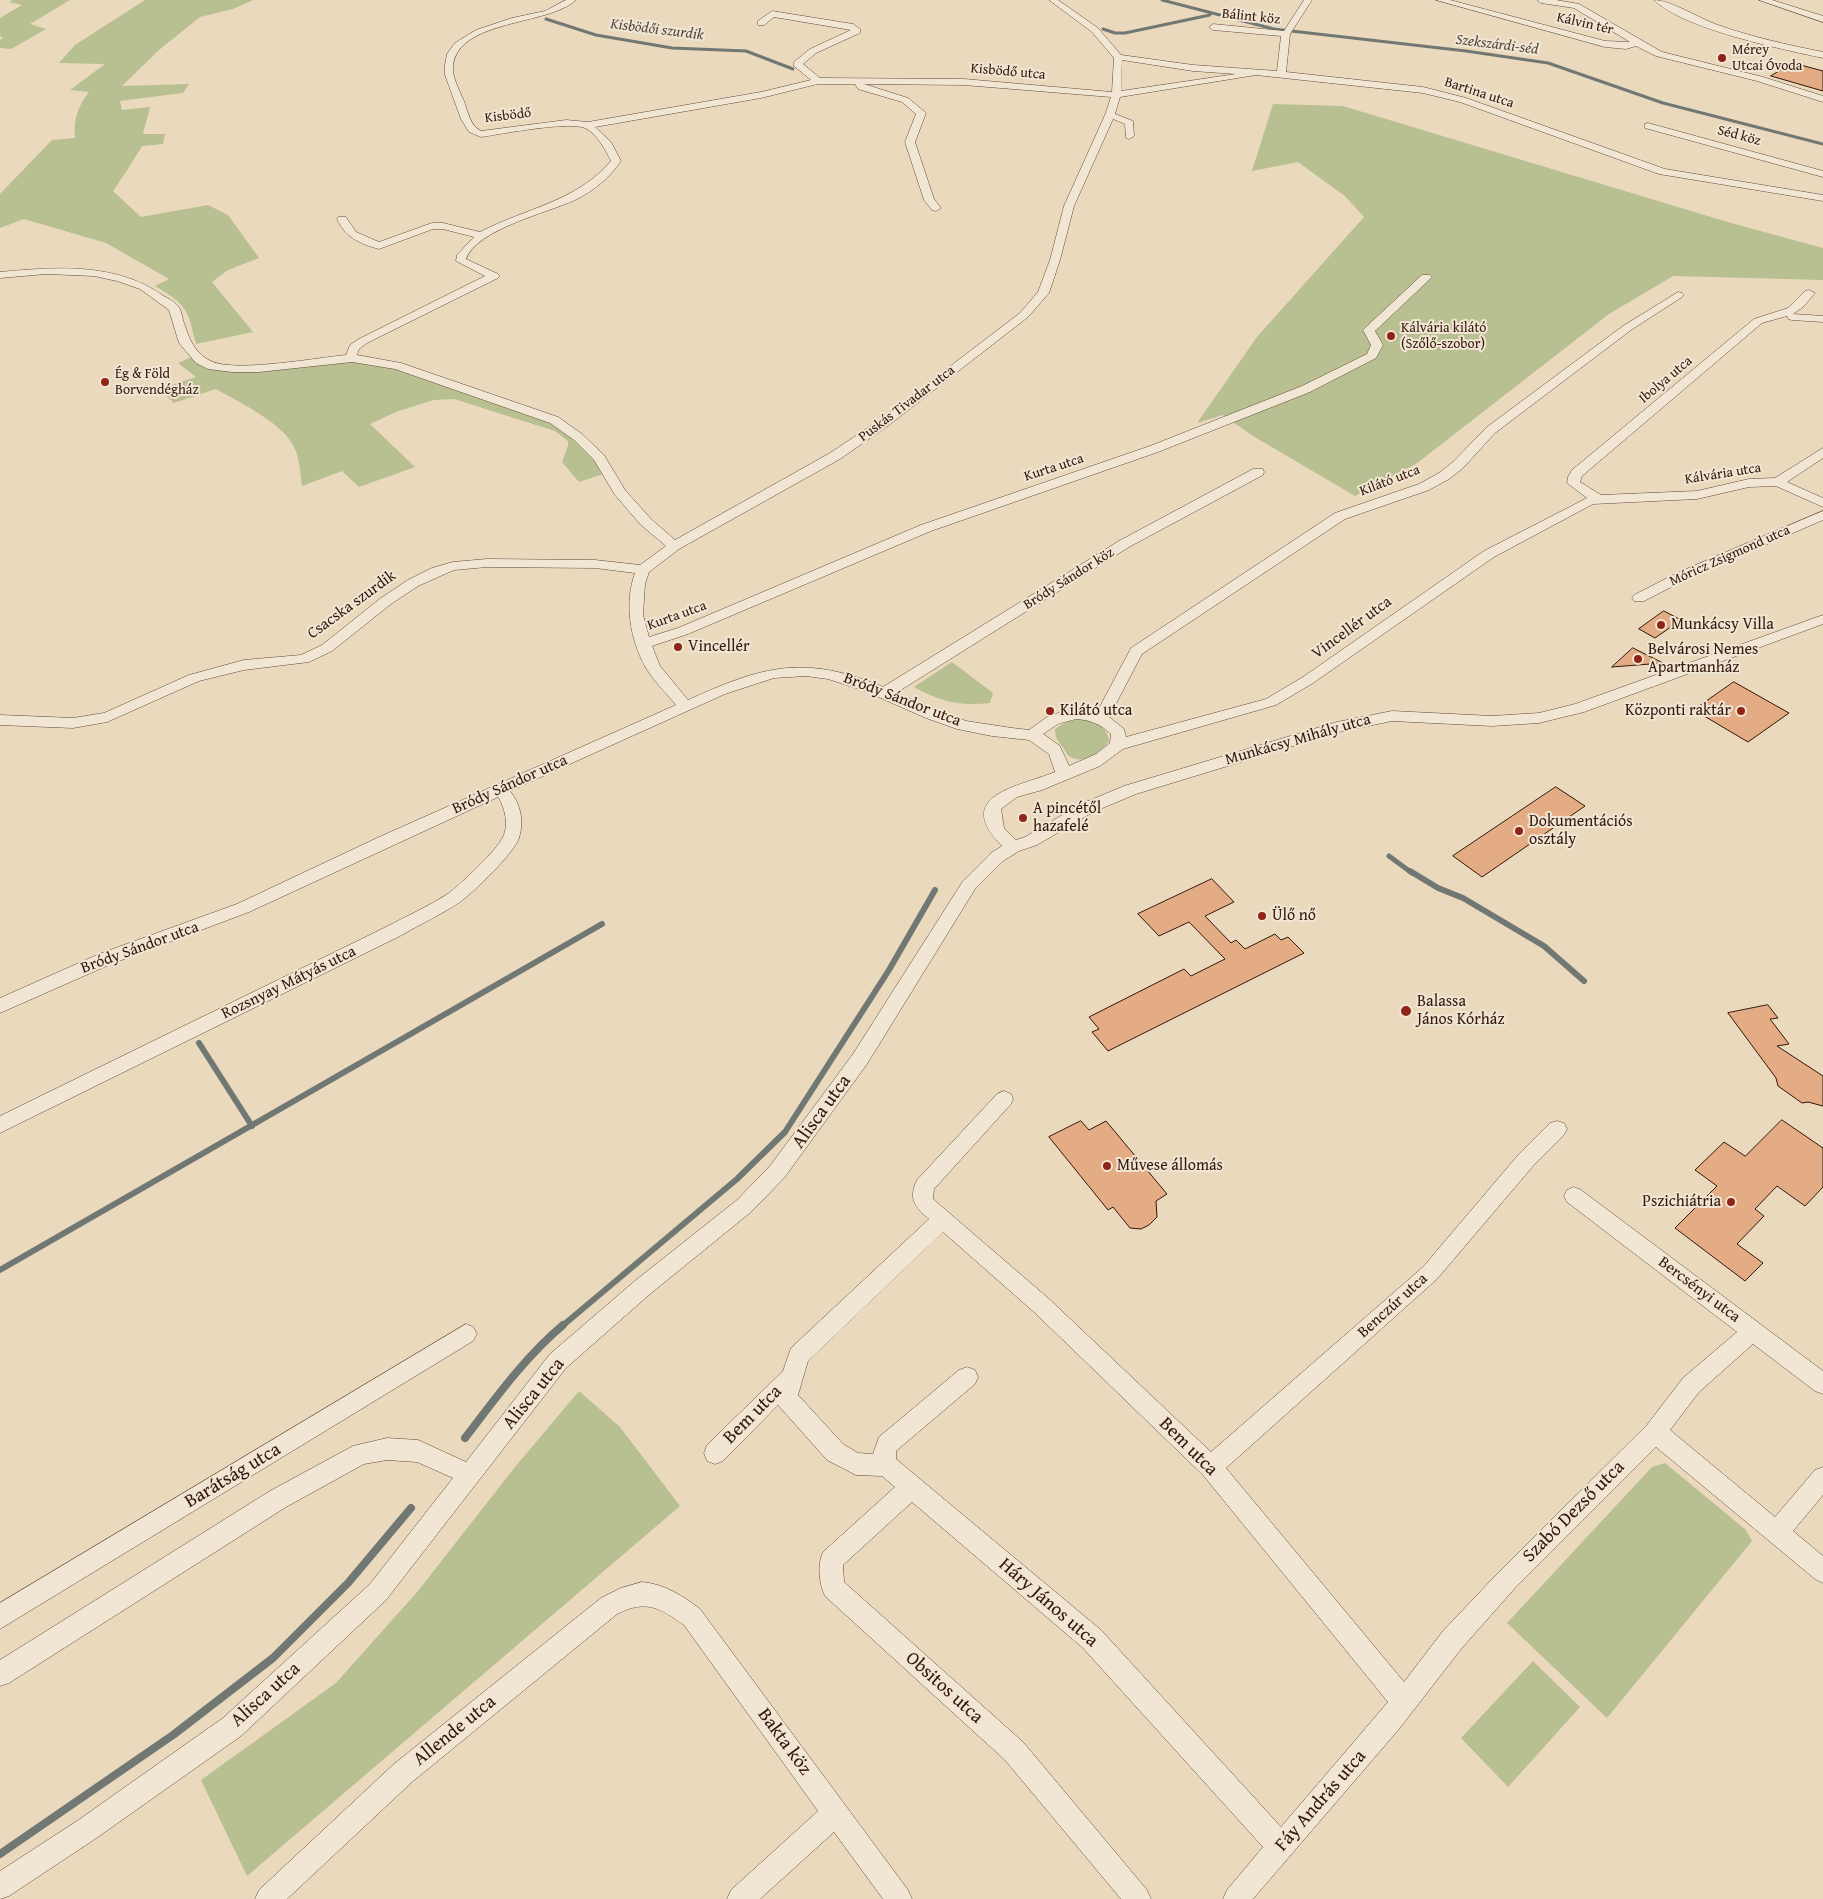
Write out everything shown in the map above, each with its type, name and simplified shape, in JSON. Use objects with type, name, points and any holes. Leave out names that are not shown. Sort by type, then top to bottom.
[{"type":"street","name":"Kisbödő","points":[[572,0],[547,13],[524,17],[476,32],[461,42],[452,53],[449,66],[468,126],[475,133],[481,134],[566,123],[588,124],[761,95]]},
{"type":"street","points":[[1053,0],[1095,30],[1118,57]]},
{"type":"street","name":"Bálint köz","points":[[1281,74],[1288,30],[1308,0]]},
{"type":"street","name":"Kálvin tér","points":[[1440,0],[1605,44],[1621,46],[1637,44]]},
{"type":"street","points":[[1541,0],[1576,3],[1637,44],[1675,59],[1760,79],[1823,99]]},
{"type":"street","points":[[1658,0],[1700,21],[1757,40],[1823,55]]},
{"type":"street","points":[[1764,0],[1823,19]]},
{"type":"street","points":[[761,23],[772,14],[853,27],[857,31],[813,50],[797,64],[818,81]]},
{"type":"street","name":"Bálint köz","points":[[1213,27],[1288,30]]},
{"type":"street","name":"Bartina utca","points":[[1118,57],[1193,68],[1252,74],[1281,74],[1423,90],[1464,100],[1613,156],[1663,172],[1823,198]]},
{"type":"street","name":"Puskás Tivadar utca","points":[[642,570],[674,546],[835,456],[884,422],[1024,315],[1043,293],[1055,260],[1069,206],[1110,115],[1116,95],[1118,57]]},
{"type":"street","name":"Kisbödő utca","points":[[761,95],[818,81],[964,82],[1116,95],[1252,74]]},
{"type":"street","points":[[858,81],[860,87],[905,100],[921,113],[910,142],[928,200],[936,208]]},
{"type":"street","points":[[1110,115],[1126,119],[1130,123],[1130,136]]},
{"type":"street","points":[[352,358],[351,353],[354,347],[362,341],[494,276],[461,261],[461,257],[482,236],[508,222],[571,199],[603,176],[616,161],[608,144],[588,124]]},
{"type":"street","name":"Séd köz","points":[[1648,126],[1823,174]]},
{"type":"street","points":[[342,219],[345,227],[353,237],[379,246],[432,226],[443,226],[482,236]]},
{"type":"street","points":[[0,275],[46,271],[94,273],[120,278],[144,287],[174,308],[190,351],[200,360],[212,366],[259,368],[352,358],[397,366],[554,420],[578,437],[599,458],[620,492],[646,522],[674,546]]},
{"type":"street","name":"Kurta utca","points":[[644,644],[683,631],[926,528],[1154,449],[1306,389],[1372,356],[1377,345],[1369,330],[1426,277]]},
{"type":"street","name":"Ibolya utca","points":[[1594,500],[1574,483],[1574,477],[1577,473],[1758,321],[1768,316],[1783,314],[1794,309],[1809,293]]},
{"type":"street","name":"Kilátó utca","points":[[1101,718],[1136,651],[1340,516],[1424,487],[1444,476],[1458,465],[1491,430],[1627,328],[1678,295]]},
{"type":"street","points":[[1792,317],[1823,319]]},
{"type":"street","name":"Kálvária utca","points":[[1594,500],[1697,495],[1749,483],[1778,482],[1823,452]]},
{"type":"street","name":"Bródy Sándor köz","points":[[885,693],[1124,544],[1258,472]]},
{"type":"street","points":[[1778,482],[1823,503]]},
{"type":"street","name":"Vincellér utca","points":[[1118,744],[1271,702],[1308,680],[1489,554],[1594,500]]},
{"type":"street","name":"Móricz Zsigmond utca","points":[[1639,598],[1682,576],[1823,515]]},
{"type":"street","name":"Csacska szurdik","points":[[0,720],[73,724],[107,717],[194,678],[244,665],[304,659],[327,648],[386,601],[413,583],[437,571],[453,566],[487,563],[595,564],[642,570]]},
{"type":"street","points":[[642,570],[638,584],[636,615],[644,644],[653,667],[685,706]]},
{"type":"street","name":"Munkácsy Mihály utca","points":[[1013,847],[1031,841],[1087,808],[1130,790],[1337,727],[1392,716],[1492,721],[1539,718],[1580,708],[1823,619]]},
{"type":"street","name":"Bródy Sándor utca","points":[[0,1006],[105,959],[243,908],[685,706],[756,678],[783,672],[820,672],[845,677],[885,693],[919,710],[955,723],[997,732],[1032,735]]},
{"type":"street","points":[[1013,847],[997,831],[992,812],[993,806],[1011,793],[1036,786],[1102,758],[1118,744],[1119,733],[1111,724],[1101,718],[1080,714],[1061,717],[1043,725],[1032,735],[1044,740],[1054,750],[1062,762],[1063,774]]},
{"type":"street","name":"Rozsnyay Mátyás utca","points":[[0,1125],[394,931],[455,897],[483,872],[511,839],[514,822],[510,802],[500,790]]},
{"type":"street","name":"Alisca utca","points":[[0,1887],[86,1830],[232,1727],[378,1592],[558,1361],[643,1287],[744,1206],[777,1172],[860,1060],[969,885],[997,857],[1013,847]]},
{"type":"street","name":"Bem utca","points":[[1004,1099],[924,1186],[923,1202],[1041,1305],[1211,1467],[1404,1702]]},
{"type":"street","name":"Benczúr utca","points":[[1211,1467],[1430,1273],[1526,1160],[1557,1129]]},
{"type":"street","name":"Bercsényi utca","points":[[1574,1196],[1823,1384]]},
{"type":"street","name":"Bem utca","points":[[886,1465],[856,1464],[835,1452],[786,1398],[790,1377],[799,1355],[943,1219]]},
{"type":"street","name":"Szabó Dezső utca","points":[[1404,1702],[1452,1640],[1507,1580],[1655,1432],[1691,1385],[1753,1331]]},
{"type":"street","name":"Barátság utca","points":[[0,1617],[466,1334]]},
{"type":"street","name":"Bem utca","points":[[715,1453],[790,1377]]},
{"type":"street","points":[[886,1465],[884,1455],[887,1445],[967,1377]]},
{"type":"street","points":[[1655,1432],[1823,1571]]},
{"type":"street","points":[[0,1674],[278,1499],[361,1454],[387,1448],[418,1451],[470,1475]]},
{"type":"street","name":"Háry János utca","points":[[886,1465],[1092,1640],[1281,1847]]},
{"type":"street","points":[[1777,1532],[1823,1478]]},
{"type":"street","name":"Obsitos utca","points":[[912,1487],[830,1560],[833,1588],[1014,1751],[1138,1899]]},
{"type":"street","name":"Allende utca","points":[[268,1899],[402,1773],[609,1606],[623,1598],[641,1593],[658,1596]]},
{"type":"street","name":"Bakta köz","points":[[658,1596],[673,1602],[692,1617],[900,1899]]},
{"type":"street","name":"Fáy András utca","points":[[1236,1899],[1404,1702]]},
{"type":"street","points":[[740,1899],[835,1813]]},
{"type":"green space","points":[[13,0],[70,0],[30,24],[46,29],[11,49],[0,48],[0,40],[3,38],[0,36],[0,18],[22,5],[9,2]]},
{"type":"green space","points":[[145,0],[253,0],[233,9],[200,17],[159,50],[122,86],[189,84],[183,93],[120,101],[122,110],[150,107],[143,134],[165,134],[163,144],[142,146],[113,191],[141,217],[208,205],[228,215],[259,258],[228,270],[212,282],[253,332],[196,344],[188,315],[184,309],[174,298],[155,286],[169,279],[106,243],[24,219],[0,228],[0,194],[52,140],[75,138],[77,114],[89,92],[70,90],[105,64],[59,63],[75,45]]},
{"type":"green space","points":[[1273,104],[1343,106],[1731,223],[1823,248],[1823,280],[1673,276],[1609,314],[1416,464],[1355,496],[1253,436],[1223,415],[1197,423],[1257,337],[1364,217],[1346,197],[1298,162],[1252,171]]},
{"type":"green space","points":[[194,356],[232,368],[352,358],[397,366],[554,420],[609,472],[579,482],[562,462],[568,441],[555,431],[454,399],[433,400],[396,412],[370,424],[415,467],[359,487],[342,471],[302,486],[299,461],[294,447],[280,430],[260,414],[216,389],[174,403],[160,389],[196,377],[178,363]]},
{"type":"green space","points":[[952,662],[993,693],[990,703],[969,704],[950,702],[914,687]]},
{"type":"green space","points":[[1076,719],[1097,724],[1108,735],[1109,741],[1106,745],[1086,759],[1074,759],[1069,756],[1056,737],[1055,729],[1069,720]]},
{"type":"green space","points":[[579,1391],[620,1427],[680,1506],[247,1876],[201,1780],[336,1683],[418,1591],[515,1467]]},
{"type":"green space","points":[[1665,1463],[1746,1530],[1752,1541],[1607,1718],[1507,1623],[1652,1467]]},
{"type":"green space","points":[[1533,1661],[1580,1707],[1508,1787],[1461,1738]]},
{"type":"building","points":[[1793,63],[1823,71],[1823,91],[1771,76]]},
{"type":"building","name":"Munkácsy Villa","points":[[1664,611],[1681,620],[1655,638],[1639,629]]},
{"type":"building","name":"Belvárosi Nemes Apartmanház","points":[[1633,648],[1663,663],[1612,667]]},
{"type":"building","name":"Központi raktár","points":[[1734,682],[1789,713],[1748,742],[1694,710]]},
{"type":"building","name":"Dokumentációs osztály","points":[[1556,787],[1585,806],[1482,877],[1453,856]]},
{"type":"building","points":[[1212,879],[1234,902],[1205,916],[1231,943],[1236,940],[1245,949],[1275,934],[1281,940],[1288,937],[1304,953],[1108,1051],[1092,1032],[1099,1029],[1089,1017],[1184,969],[1191,976],[1225,959],[1189,922],[1159,936],[1138,914]]},
{"type":"building","points":[[1768,1005],[1778,1018],[1770,1019],[1789,1044],[1777,1046],[1823,1076],[1823,1106],[1808,1102],[1802,1103],[1778,1086],[1776,1078],[1728,1013]]},
{"type":"building","name":"Pszichiátria","points":[[1782,1120],[1823,1148],[1823,1187],[1805,1206],[1777,1186],[1755,1209],[1764,1216],[1737,1244],[1763,1263],[1745,1281],[1675,1228],[1717,1186],[1695,1170],[1724,1142],[1745,1156]]},
{"type":"building","name":"Művese állomás","points":[[1081,1121],[1089,1130],[1106,1121],[1167,1194],[1156,1201],[1157,1217],[1149,1225],[1141,1229],[1130,1228],[1113,1207],[1108,1210],[1049,1137]]},
{"type":"waterway","name":"Szekszárdi-séd","points":[[1162,0],[1274,29],[1466,51],[1548,63],[1663,103],[1823,144]]},
{"type":"waterway","points":[[1103,29],[1115,33],[1125,33],[1210,15]]},
{"type":"waterway","name":"Kisbödői szurdik","points":[[546,19],[596,35],[672,48],[746,51],[793,69]]},
{"type":"waterway","points":[[1389,856],[1412,873]]},
{"type":"waterway","points":[[1410,871],[1438,888],[1463,898],[1544,946],[1584,981]]},
{"type":"waterway","points":[[561,1327],[737,1179],[785,1132],[889,970],[935,890]]},
{"type":"waterway","points":[[252,1125],[602,924]]},
{"type":"waterway","points":[[199,1043],[252,1125]]},
{"type":"waterway","points":[[0,1270],[252,1125]]},
{"type":"waterway","points":[[465,1438],[535,1351],[563,1325]]},
{"type":"waterway","points":[[0,1854],[173,1735],[273,1658],[348,1583],[411,1508]]},
{"type":"place","name":"Mérey Utcai Óvoda","points":[[1722,58]]},
{"type":"place","name":"Kálvária kilátó (Szőlő-szobor)","points":[[1391,336]]},
{"type":"place","name":"Ég & Föld Borvendégház","points":[[105,382]]},
{"type":"place","name":"Munkácsy Villa","points":[[1661,625]]},
{"type":"place","name":"Vincellér","points":[[678,647]]},
{"type":"place","name":"Belvárosi Nemes Apartmanház","points":[[1638,659]]},
{"type":"place","name":"Kilátó utca","points":[[1050,711]]},
{"type":"place","name":"Központi raktár","points":[[1741,711]]},
{"type":"place","name":"A pincétől hazafelé","points":[[1023,818]]},
{"type":"place","name":"Dokumentációs osztály","points":[[1519,831]]},
{"type":"place","name":"Ülő nő","points":[[1262,916]]},
{"type":"place","name":"Balassa János Kórház","points":[[1406,1011]]},
{"type":"place","name":"Művese állomás","points":[[1107,1166]]},
{"type":"place","name":"Pszichiátria","points":[[1731,1202]]}]
